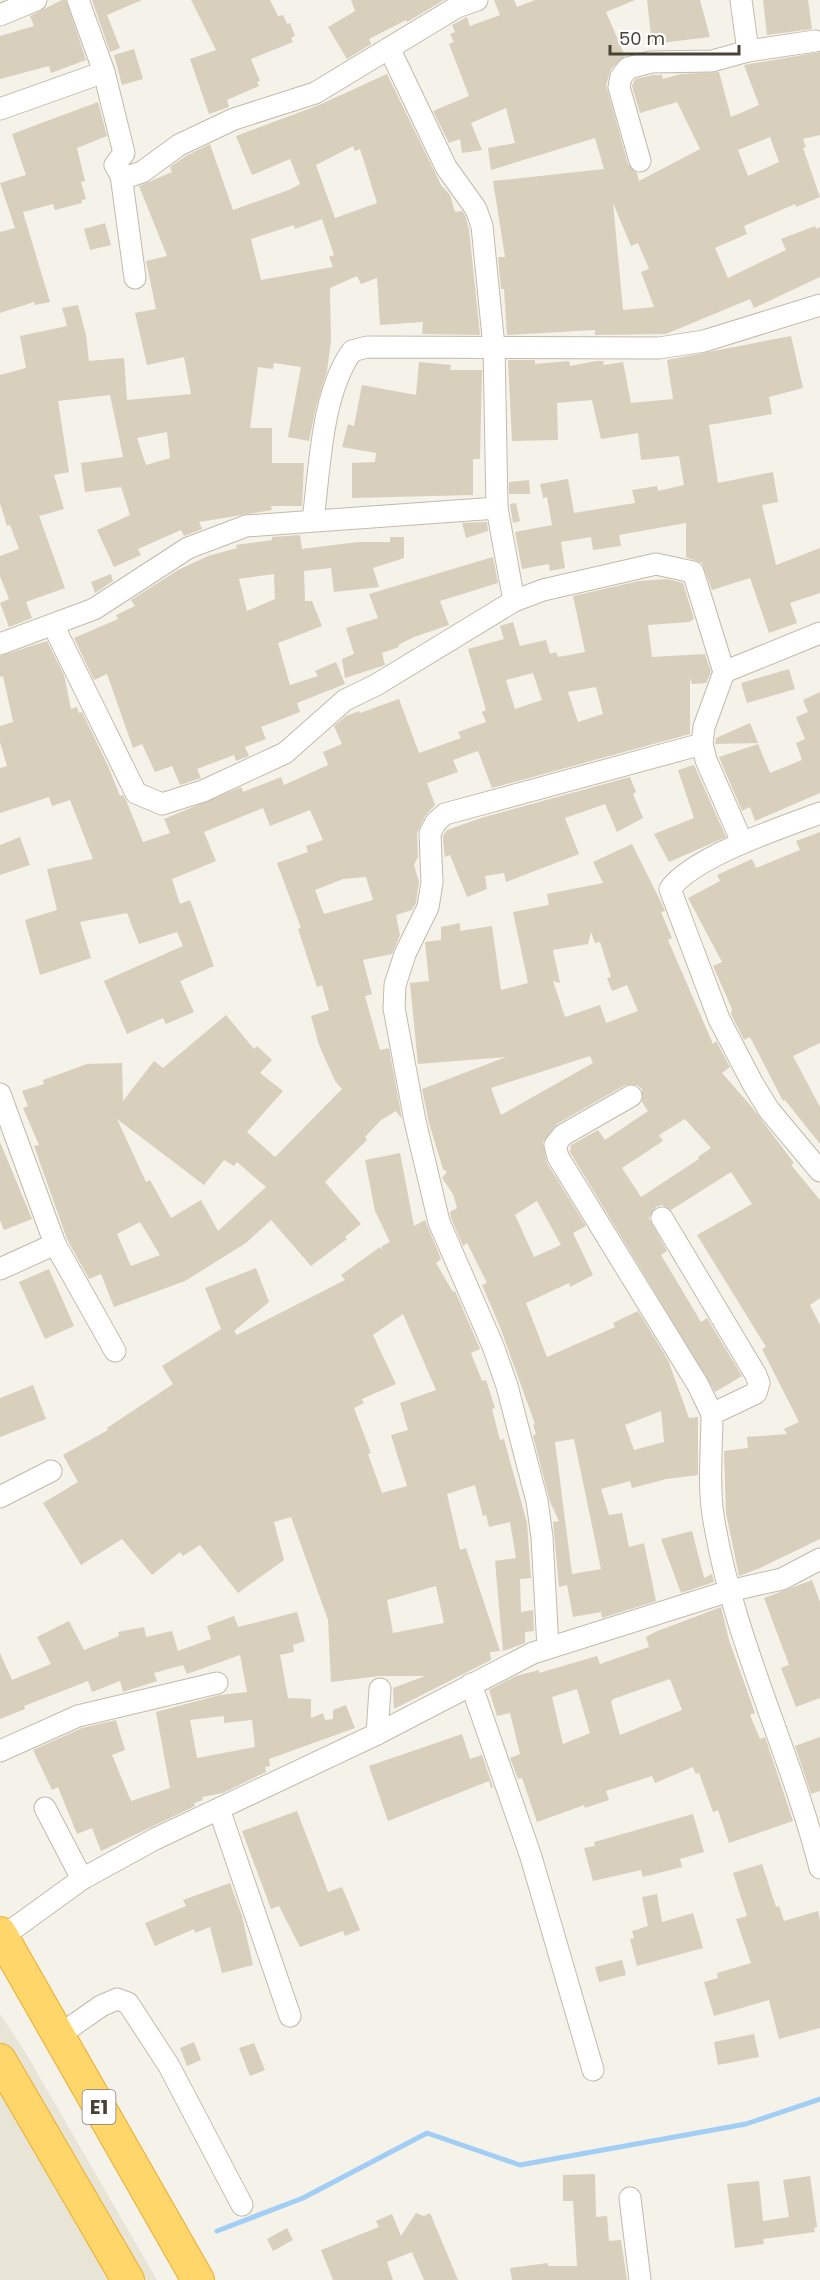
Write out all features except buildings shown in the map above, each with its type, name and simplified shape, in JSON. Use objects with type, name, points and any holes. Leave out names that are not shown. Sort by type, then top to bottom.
[{"type":"highway","name":"E1","points":[[1,1935],[198,2280]]},
{"type":"highway","points":[[4,2077],[128,2280]]},
{"type":"street","points":[[0,15],[36,0]]},
{"type":"street","points":[[78,0],[104,72],[124,153],[115,165],[121,175],[135,279]]},
{"type":"street","points":[[121,175],[129,176],[142,172],[179,145],[234,119],[315,93],[457,7],[477,0]]},
{"type":"street","points":[[741,0],[748,51]]},
{"type":"street","points":[[640,160],[619,87],[621,76],[628,68],[651,62],[712,61],[748,51],[815,41]]},
{"type":"street","points":[[389,48],[446,167],[476,209],[482,226],[494,347],[497,508],[514,601]]},
{"type":"street","points":[[0,109],[104,72]]},
{"type":"street","points":[[313,520],[327,415],[345,361],[352,351],[367,347],[659,348],[704,340],[820,305]]},
{"type":"street","points":[[0,644],[94,609],[188,548],[246,526],[497,508]]},
{"type":"street","points":[[53,625],[136,793],[162,804],[203,791],[285,753],[345,700],[376,685],[514,601],[543,590],[656,564],[671,565],[693,572],[724,672],[704,727],[702,744],[706,760],[742,842]]},
{"type":"street","points":[[724,672],[820,633]]},
{"type":"street","points":[[548,1648],[542,1537],[537,1501],[507,1386],[493,1346],[439,1222],[415,1121],[394,1008],[395,985],[405,954],[428,907],[432,883],[430,833],[436,822],[445,814],[702,744]]},
{"type":"street","points":[[820,813],[742,842],[677,879],[670,889],[672,902],[719,1019],[753,1084],[769,1110],[820,1171]]},
{"type":"street","points":[[0,1094],[56,1244],[116,1351]]},
{"type":"street","points":[[631,1096],[563,1136],[555,1145],[558,1157],[698,1384],[712,1414],[713,1513],[729,1592],[807,1820],[820,1868]]},
{"type":"street","points":[[662,1218],[759,1383],[756,1393],[712,1414]]},
{"type":"street","points":[[0,1269],[56,1244]]},
{"type":"street","points":[[0,1497],[51,1471]]},
{"type":"street","points":[[1,1935],[82,1880],[155,1839],[377,1734],[471,1684],[548,1648],[729,1592],[782,1579],[820,1559]]},
{"type":"street","points":[[0,1750],[78,1716],[217,1683]]},
{"type":"street","points":[[471,1684],[531,1857],[593,2070]]},
{"type":"street","points":[[377,1734],[380,1689]]},
{"type":"street","points":[[45,1808],[82,1880]]},
{"type":"street","points":[[219,1809],[290,2016]]},
{"type":"street","points":[[58,2036],[101,2006],[117,1999],[128,2003],[169,2066],[242,2205]]},
{"type":"street","points":[[630,2198],[640,2280]]},
{"type":"shaded area","points":[[0,2014],[24,2050],[157,2280],[0,2280]]},
{"type":"waterway","points":[[217,2231],[303,2198],[427,2133],[520,2165],[746,2124],[820,2099]]}]
